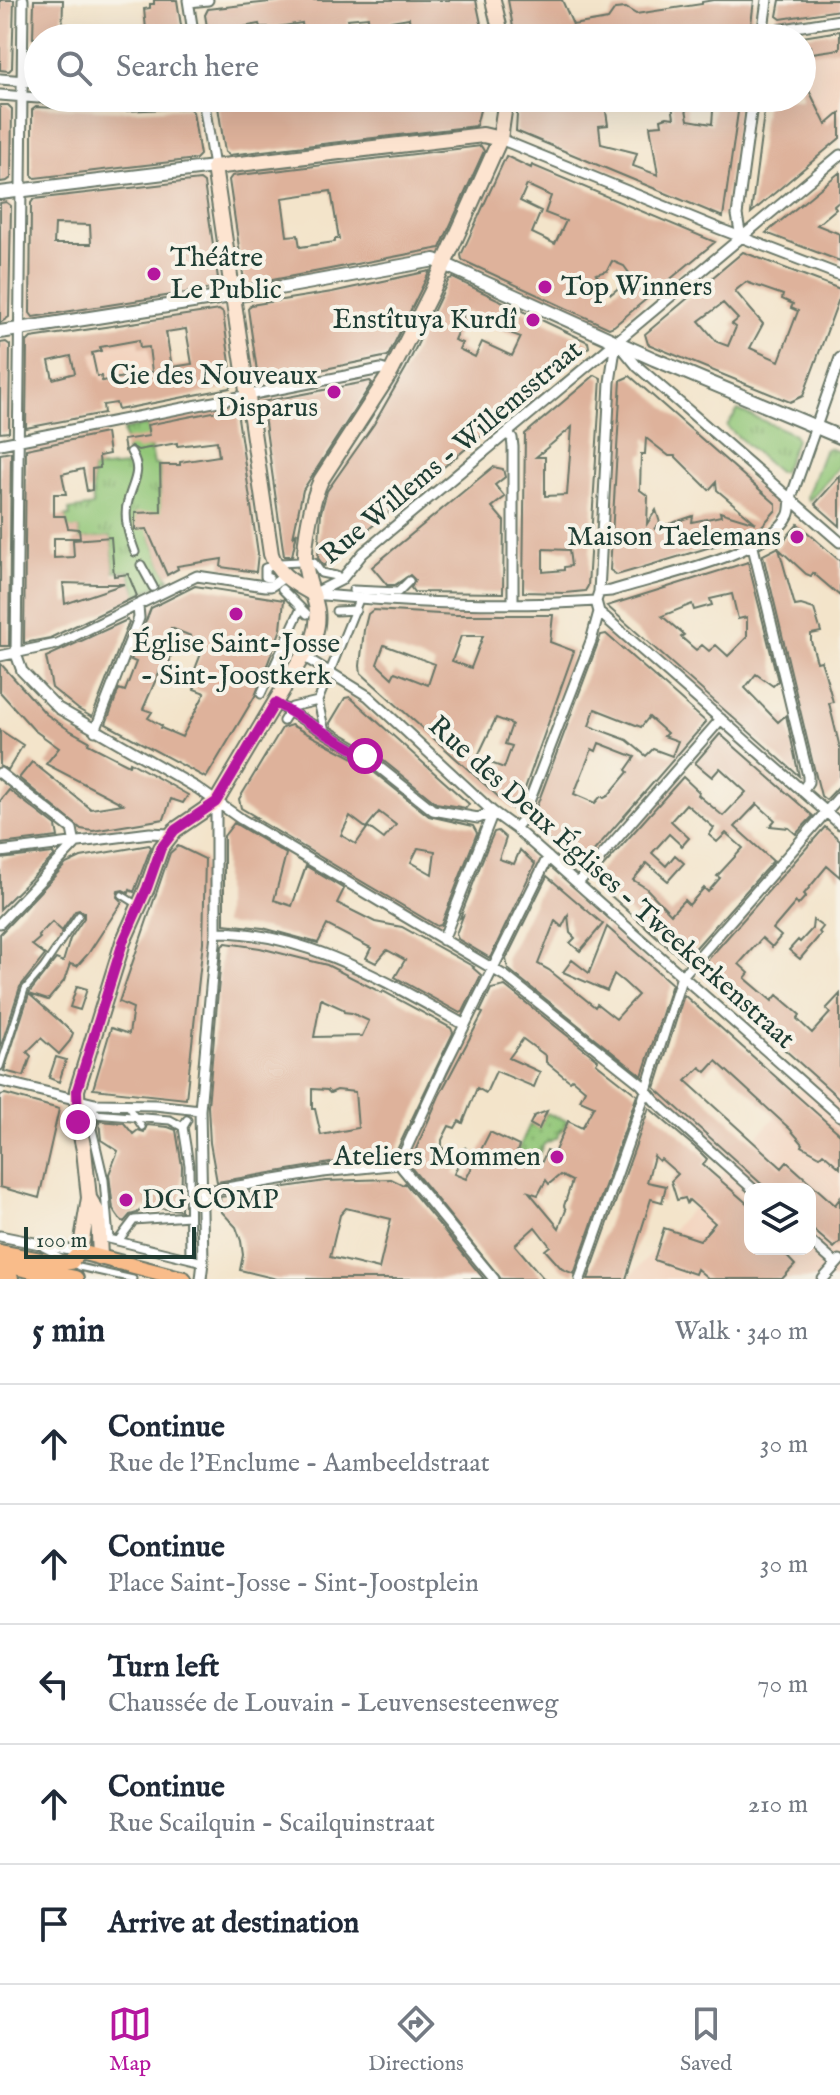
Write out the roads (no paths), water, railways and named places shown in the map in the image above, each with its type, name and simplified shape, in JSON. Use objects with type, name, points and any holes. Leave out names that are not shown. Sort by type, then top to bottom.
[{"type":"highway","points":[[0,1263],[75,1265]]},
{"type":"highway","points":[[0,1277],[10,1279]]},
{"type":"main road","points":[[493,0],[499,24]]},
{"type":"main road","points":[[75,1265],[89,1198],[77,1090],[123,942],[169,834],[216,802],[314,637],[318,612],[305,562],[314,496],[321,480],[391,372],[445,264],[500,139],[504,112]]},
{"type":"main road","points":[[313,594],[282,576],[271,554],[214,167],[483,135],[500,139]]},
{"type":"main road","points":[[89,1198],[98,1213],[98,1264]]},
{"type":"main road","points":[[0,1252],[184,1279]]},
{"type":"street","points":[[23,0],[16,654],[22,671],[58,708],[187,782],[505,976],[646,1090],[747,1183]]},
{"type":"street","points":[[192,24],[188,1],[208,0]]},
{"type":"street","points":[[764,24],[767,0]]},
{"type":"street","points":[[816,25],[840,20]]},
{"type":"street","points":[[0,79],[23,81]]},
{"type":"street","points":[[0,95],[23,97]]},
{"type":"street","points":[[0,193],[214,167],[205,112]]},
{"type":"street","points":[[741,237],[737,215],[751,112]]},
{"type":"street","points":[[500,139],[840,275]]},
{"type":"street","name":"Rue Willems - Willemsstraat","points":[[313,594],[341,580],[363,553],[840,155]]},
{"type":"street","points":[[0,332],[235,296],[435,260],[668,366],[840,437]]},
{"type":"street","points":[[616,342],[637,366],[840,542]]},
{"type":"street","points":[[515,828],[522,820],[586,656],[599,612],[610,382],[616,342]]},
{"type":"street","points":[[313,594],[357,599],[513,603],[598,596],[753,547],[769,538],[789,516],[791,498],[840,358]]},
{"type":"street","points":[[657,383],[668,366]]},
{"type":"street","points":[[0,444],[381,369],[391,372]]},
{"type":"street","points":[[507,433],[512,438],[513,447],[513,603]]},
{"type":"street","points":[[131,452],[137,462],[138,479],[127,503],[127,531],[135,552]]},
{"type":"street","points":[[753,547],[808,776],[802,791]]},
{"type":"street","points":[[0,656],[57,644],[197,576],[271,586],[299,562]]},
{"type":"street","points":[[311,562],[321,573],[336,576]]},
{"type":"street","points":[[141,565],[153,587]]},
{"type":"street","points":[[269,567],[265,568],[265,577],[269,578]]},
{"type":"street","points":[[261,694],[304,611],[282,576]]},
{"type":"street","points":[[336,611],[357,599],[398,592],[409,581]]},
{"type":"street","points":[[346,583],[357,599]]},
{"type":"street","points":[[325,732],[318,701],[357,599]]},
{"type":"street","points":[[95,731],[135,629],[140,612],[138,606]]},
{"type":"street","points":[[599,612],[840,824]]},
{"type":"street","name":"Rue des Deux Églises - Tweekerkenstraat","points":[[303,656],[368,696],[493,812],[578,883],[840,1116]]},
{"type":"street","points":[[283,721],[292,707],[318,701]]},
{"type":"street","points":[[275,703],[365,756],[433,810],[478,818],[493,812]]},
{"type":"street","points":[[578,883],[721,719]]},
{"type":"street","points":[[0,773],[72,829],[75,844]]},
{"type":"street","points":[[580,1279],[682,976],[840,796]]},
{"type":"street","points":[[201,1279],[200,1110],[216,932],[216,802]]},
{"type":"street","points":[[443,940],[493,812]]},
{"type":"street","points":[[0,852],[54,843],[75,844],[150,833],[169,834]]},
{"type":"street","points":[[0,923],[75,844]]},
{"type":"street","points":[[399,1164],[548,857]]},
{"type":"street","points":[[216,932],[263,938],[337,958],[465,1025]]},
{"type":"street","points":[[0,1081],[77,1100],[128,1106],[188,1124],[190,1259]]},
{"type":"street","points":[[199,1261],[106,1238],[104,1180],[92,1129],[94,1112],[137,1111],[155,1105],[200,1110]]},
{"type":"street","points":[[202,1192],[399,1164]]},
{"type":"street","points":[[399,1164],[494,1279]]},
{"type":"street","points":[[118,1241],[134,1220],[189,1216]]},
{"type":"street","points":[[0,1236],[35,1244],[75,1265]]},
{"type":"street","points":[[816,1246],[838,1262],[823,1279]]},
{"type":"lane","points":[[122,895],[139,906]]},
{"type":"lane","points":[[0,1067],[25,989],[79,915]]},
{"type":"lane","points":[[137,1111],[142,1127]]},
{"type":"lane","points":[[98,1264],[133,1279]]},
{"type":"place","name":"Théâtre Le Public","points":[[154,274]]},
{"type":"place","name":"Top Winners","points":[[545,287]]},
{"type":"place","name":"Enstîtuya Kurdî","points":[[533,320]]},
{"type":"place","name":"Cie des Nouveaux Disparus","points":[[334,392]]},
{"type":"place","name":"Maison Taelemans","points":[[797,537]]},
{"type":"place","name":"Église Saint-Josse - Sint-Joostkerk","points":[[236,614]]},
{"type":"place","name":"Ateliers Mommen","points":[[557,1157]]},
{"type":"place","name":"DG COMP","points":[[126,1200]]}]
